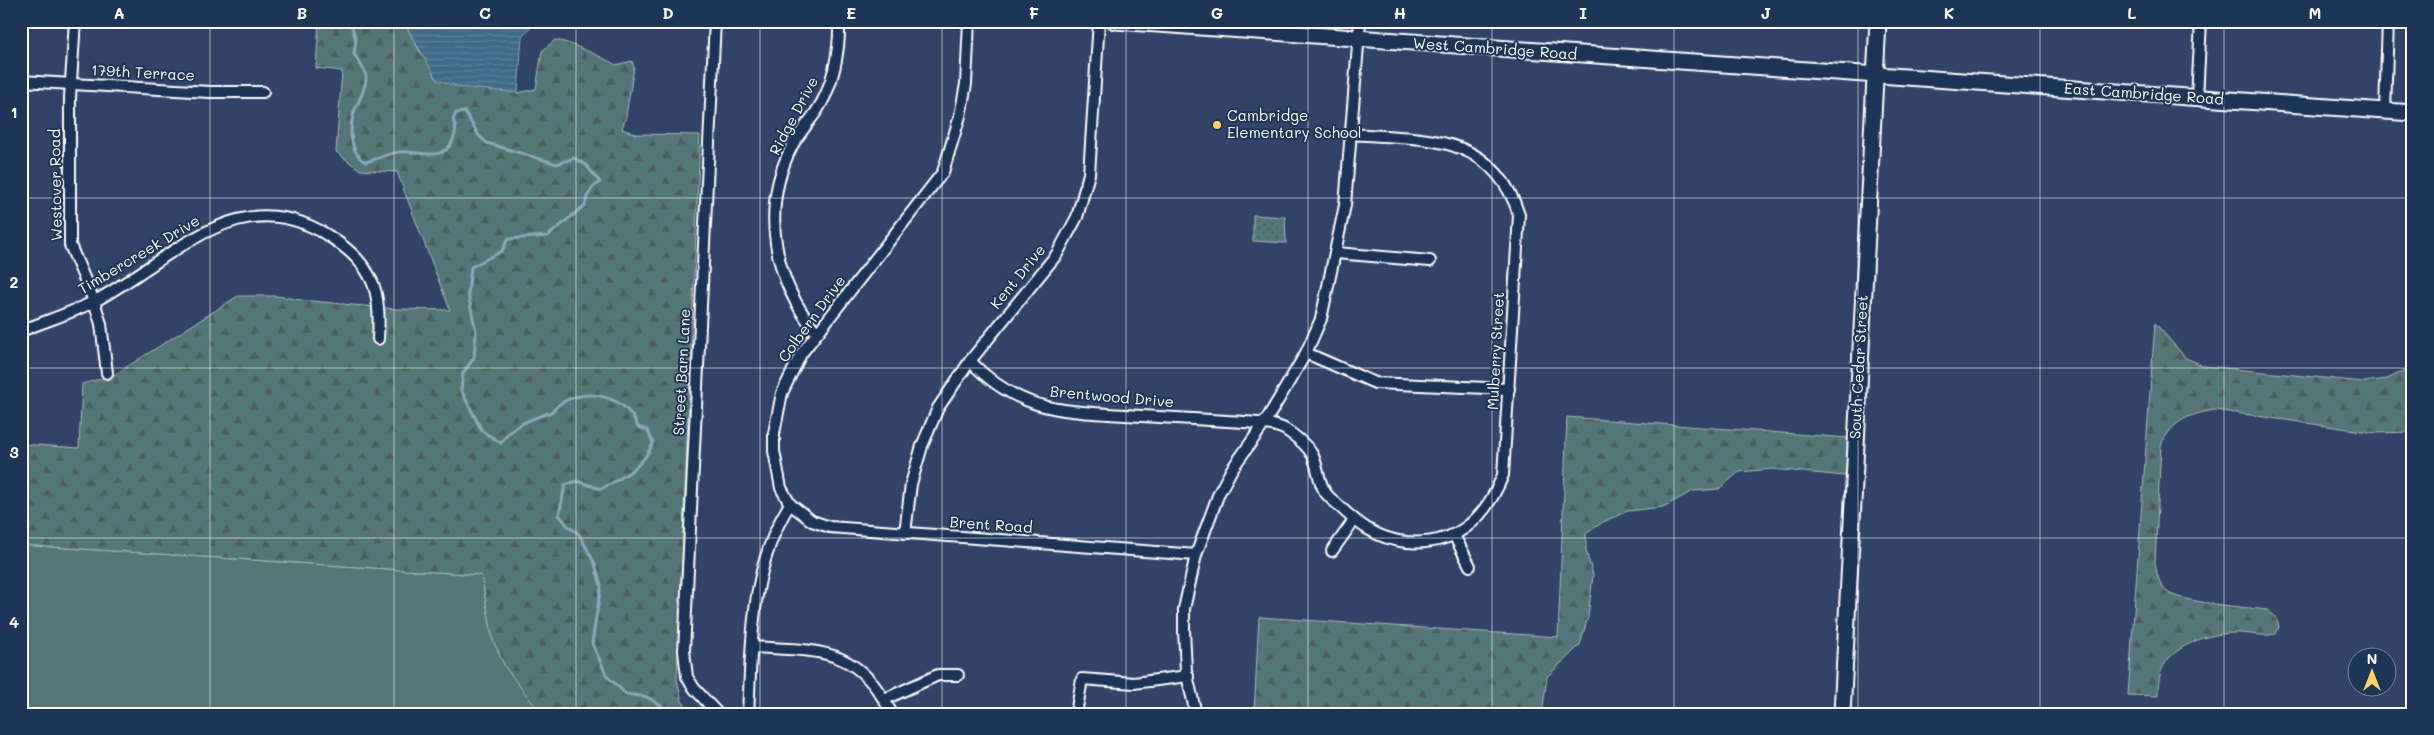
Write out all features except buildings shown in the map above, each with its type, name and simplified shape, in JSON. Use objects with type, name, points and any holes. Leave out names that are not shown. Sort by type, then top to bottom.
[{"type":"street","name":"Westover Road","points":[[75,21],[71,85],[70,245],[94,301],[100,324],[107,373]]},
{"type":"street","name":"Street Barn Lane","points":[[716,21],[684,651],[687,677],[694,688],[718,714]]},
{"type":"street","name":"Ridge Drive","points":[[817,333],[795,303],[780,266],[776,247],[775,204],[778,184],[792,147],[816,112],[825,93],[837,51],[839,21]]},
{"type":"street","name":"Colbern Drive","points":[[790,504],[781,488],[774,452],[776,414],[790,373],[817,333],[943,172],[960,116],[966,84],[969,21]]},
{"type":"street","name":"Kent Drive","points":[[905,533],[911,484],[922,446],[938,408],[970,361],[1057,254],[1077,217],[1088,174],[1099,21]]},
{"type":"street","name":"West Cambridge Road","points":[[1115,21],[1875,76]]},
{"type":"street","points":[[1196,714],[1188,676],[1184,637],[1184,609],[1196,556],[1208,518],[1229,474],[1264,424],[1306,353],[1321,319],[1345,205],[1360,21]]},
{"type":"street","name":"South Cedar Street","points":[[1842,714],[1878,21]]},
{"type":"street","points":[[2197,98],[2201,21]]},
{"type":"street","points":[[2384,111],[2388,21]]},
{"type":"street","name":"East Cambridge Road","points":[[1875,76],[2413,113]]},
{"type":"street","name":"179th Terrace","points":[[21,81],[210,92],[263,92]]},
{"type":"street","name":"Mulberry Street","points":[[1350,134],[1430,140],[1456,145],[1469,151],[1490,167],[1509,189],[1520,216],[1503,475]]},
{"type":"street","name":"Timbercreek Drive","points":[[21,331],[94,301],[209,230],[245,216],[281,217],[298,221],[328,235],[357,259],[377,291],[380,308],[378,338]]},
{"type":"street","points":[[1336,253],[1430,261]]},
{"type":"street","points":[[1306,353],[1375,384],[1509,389]]},
{"type":"street","name":"Brentwood Drive","points":[[970,361],[992,381],[1008,392],[1025,400],[1062,411],[1264,424],[1284,428],[1306,446],[1312,456],[1325,492],[1354,520],[1378,535],[1406,542],[1437,540],[1454,535],[1476,520],[1494,497],[1503,475]]},
{"type":"street","points":[[748,714],[752,648],[764,557],[770,538],[790,504]]},
{"type":"street","name":"Brent Road","points":[[790,504],[812,521],[830,527],[1196,556]]},
{"type":"street","points":[[1332,551],[1354,520]]},
{"type":"street","points":[[1454,535],[1470,566]]},
{"type":"street","points":[[752,648],[814,651],[838,656],[854,664],[870,679],[885,700],[892,714]]},
{"type":"street","points":[[885,700],[938,675],[958,675]]},
{"type":"street","points":[[1076,714],[1082,679],[1134,683],[1188,676]]},
{"type":"green space","points":[[319,21],[403,21],[420,52],[518,93],[536,89],[542,51],[555,40],[595,54],[616,65],[632,61],[634,67],[622,129],[636,134],[700,135],[677,680],[682,701],[692,714],[541,714],[505,667],[493,640],[481,575],[21,545],[21,444],[79,448],[82,384],[114,375],[238,296],[277,296],[396,309],[450,310],[397,172],[360,170],[336,152],[342,71],[316,68]]},
{"type":"green space","points":[[1253,215],[1285,217],[1286,243],[1253,241]]},
{"type":"green space","points":[[2155,323],[2186,358],[2204,366],[2364,382],[2387,379],[2413,367],[2413,432],[2376,433],[2215,410],[2190,416],[2177,424],[2166,436],[2161,445],[2155,562],[2161,584],[2166,591],[2184,599],[2267,610],[2276,617],[2279,627],[2276,634],[2227,633],[2188,644],[2172,655],[2166,662],[2159,678],[2158,696],[2128,695]]},
{"type":"green space","points":[[1567,417],[1849,438],[1845,476],[1772,469],[1739,472],[1719,489],[1693,491],[1663,507],[1628,511],[1603,522],[1586,534],[1586,551],[1593,575],[1588,617],[1580,645],[1547,677],[1542,714],[1254,714],[1259,617],[1558,637]]},
{"type":"green space","points":[[21,545],[481,575],[493,640],[541,714],[21,714]]},
{"type":"water","points":[[403,21],[537,21],[522,37],[518,93],[459,87],[437,80]]},
{"type":"waterway","points":[[350,21],[356,40],[354,54],[366,75],[366,82],[352,119],[351,133],[353,146],[365,162],[399,152],[428,154],[442,152],[452,142],[455,128],[453,120],[456,113],[465,112],[479,136],[487,143],[557,164],[574,158],[586,165],[600,182],[593,187],[585,205],[548,236],[508,239],[502,251],[471,267],[468,294],[476,332],[474,358],[463,373],[461,390],[482,431],[501,443],[510,432],[522,424],[551,412],[561,403],[583,396],[595,395],[606,397],[616,402],[625,408],[638,427],[647,430],[653,442],[645,458],[639,464],[601,489],[577,481],[565,485],[559,515],[568,526],[579,534],[595,564],[601,586],[592,643],[607,676],[626,694],[647,697],[674,714]]},
{"type":"waterway","points":[[1579,21],[1581,29]]},
{"type":"place","name":"Cambridge Elementary School","points":[[1217,125]]}]
